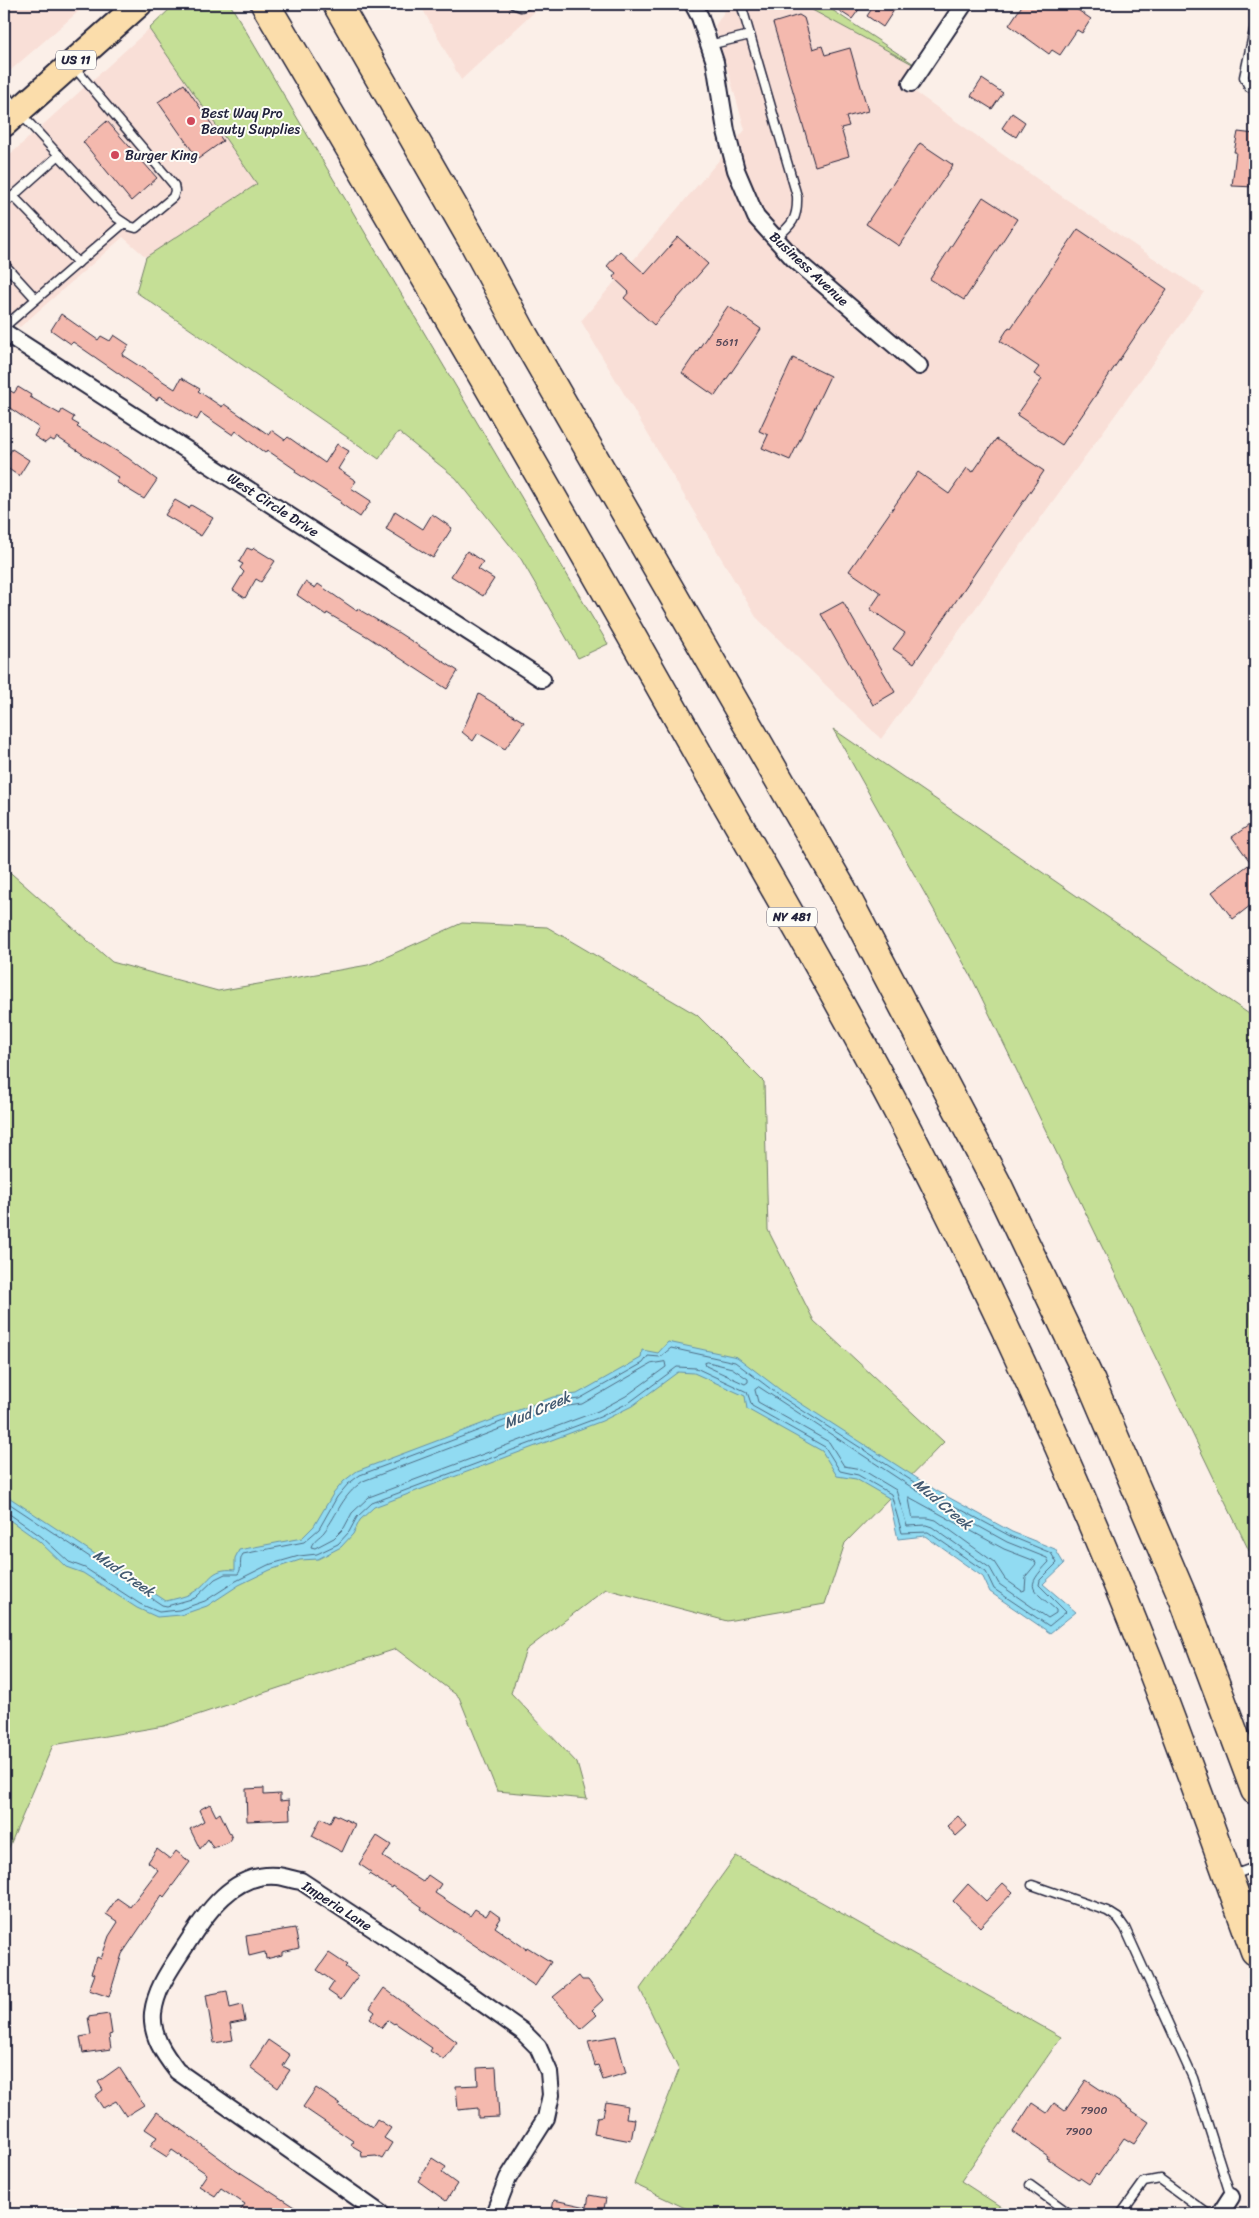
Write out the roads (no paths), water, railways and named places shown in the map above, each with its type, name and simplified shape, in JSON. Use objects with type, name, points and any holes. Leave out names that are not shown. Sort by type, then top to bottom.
[{"type":"highway","name":"NY 481","points":[[265,4],[450,317],[777,889],[864,1047],[943,1198],[1016,1352],[1087,1512],[1149,1664],[1255,1951]]},
{"type":"highway","points":[[337,4],[474,244],[524,336],[842,889],[997,1184],[1091,1382],[1122,1454],[1184,1600],[1255,1790]]},
{"type":"main road","name":"US 11","points":[[11,118],[139,4]]},
{"type":"street","name":"Business Avenue","points":[[693,4],[715,62],[726,131],[736,170],[756,218],[794,259],[919,366]]},
{"type":"street","points":[[911,83],[964,4]]},
{"type":"street","name":"West Circle Drive","points":[[4,332],[542,678]]},
{"type":"street","name":"Imperia Lane","points":[[381,2214],[177,2071],[160,2048],[156,2037],[153,2013],[160,1985],[202,1920],[218,1900],[234,1887],[255,1878],[277,1876],[300,1881],[427,1964],[522,2031],[538,2047],[549,2072],[551,2095],[546,2118],[508,2178],[494,2214]]},
{"type":"street","points":[[1220,2214],[1231,2197]]},
{"type":"lane","points":[[513,4],[521,6],[528,4]]},
{"type":"lane","points":[[741,4],[797,196],[798,212],[795,218],[789,227],[775,239]]},
{"type":"lane","points":[[1255,26],[1244,77],[1249,87],[1255,90]]},
{"type":"lane","points":[[709,45],[750,35]]},
{"type":"lane","points":[[4,92],[11,118],[59,155],[117,218],[136,228],[173,197],[174,186],[71,64]]},
{"type":"lane","points":[[4,204],[59,155]]},
{"type":"lane","points":[[12,196],[78,263]]},
{"type":"lane","points":[[4,327],[124,223]]},
{"type":"lane","points":[[4,264],[36,299]]},
{"type":"lane","points":[[1228,1876],[1255,1867]]},
{"type":"lane","points":[[1032,1885],[1107,1911],[1118,1918],[1125,1928],[1193,2078],[1231,2197]]},
{"type":"lane","points":[[1121,2214],[1144,2182],[1160,2179],[1208,2214]]},
{"type":"lane","points":[[1030,2185],[1070,2214]]},
{"type":"water","name":"Mud Creek","points":[[668,1342],[737,1357],[783,1392],[937,1491],[1012,1532],[1055,1549],[1064,1564],[1043,1584],[1076,1612],[1050,1633],[990,1592],[983,1577],[925,1536],[898,1539],[889,1498],[856,1479],[837,1476],[822,1451],[747,1409],[745,1396],[694,1373],[678,1372],[632,1406],[602,1421],[374,1507],[360,1520],[353,1534],[341,1547],[318,1559],[300,1560],[270,1570],[239,1585],[207,1606],[181,1615],[157,1617],[137,1608],[83,1573],[66,1567],[39,1541],[4,1516],[4,1494],[166,1601],[179,1598],[198,1589],[215,1573],[235,1570],[235,1558],[239,1550],[302,1538],[314,1526],[333,1494],[344,1481],[357,1471],[553,1397],[577,1394],[641,1358],[642,1350],[658,1353]]},
{"type":"place","name":"Best Way Pro Beauty Supplies","points":[[191,121]]},
{"type":"place","name":"Burger King","points":[[115,155]]}]
